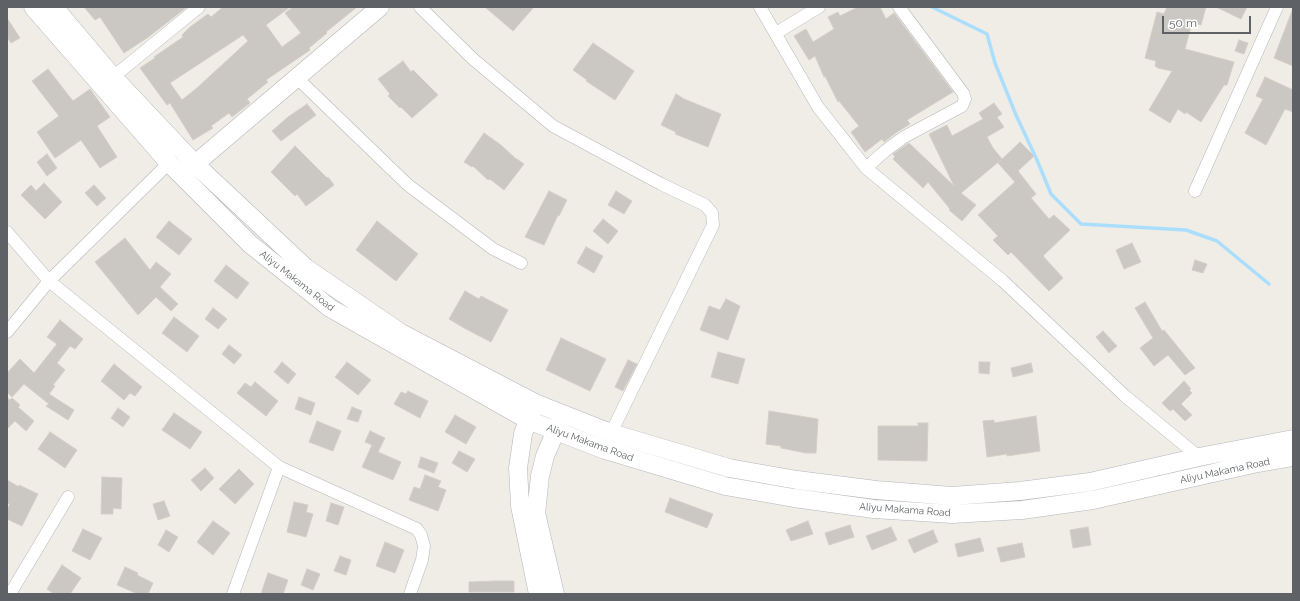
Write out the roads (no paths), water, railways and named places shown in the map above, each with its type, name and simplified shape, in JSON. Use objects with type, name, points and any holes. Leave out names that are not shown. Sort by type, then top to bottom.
[{"type":"street","name":"Aliyu Makama Road","points":[[33,7],[169,163],[250,244],[330,308],[528,420],[605,450],[724,486],[794,498],[874,509],[952,514],[1022,510],[1093,500],[1251,456]]},
{"type":"street","name":"Aliyu Makama Road","points":[[54,7],[112,77],[195,164],[306,268],[401,332],[535,402],[611,433],[736,469],[797,480],[876,490],[952,496],[1020,491],[1090,482],[1199,457],[1251,456],[1272,453],[1293,457]]},
{"type":"street","points":[[112,77],[198,7]]},
{"type":"street","points":[[195,164],[380,7]]},
{"type":"street","points":[[420,7],[474,59],[553,126],[661,184],[705,205],[712,213],[713,225],[611,433]]},
{"type":"street","points":[[760,7],[818,107],[866,168],[1003,281],[1125,396],[1199,457]]},
{"type":"street","points":[[776,33],[819,7]]},
{"type":"street","points":[[866,168],[904,137],[962,106],[965,99],[963,93],[899,7]]},
{"type":"street","points":[[1195,191],[1277,7]]},
{"type":"street","points":[[296,77],[408,185],[493,249],[521,263]]},
{"type":"street","points":[[7,332],[49,281],[169,163]]},
{"type":"street","points":[[7,232],[49,281],[279,467],[417,529],[422,535],[424,546],[422,560],[410,594]]},
{"type":"street","points":[[535,402],[523,434],[518,468],[520,506],[538,594]]},
{"type":"street","points":[[555,594],[536,513],[540,476],[545,456],[563,414]]},
{"type":"street","name":"Aliyu Makama Road","points":[[1272,453],[1293,439]]},
{"type":"street","points":[[233,594],[279,467]]},
{"type":"street","points":[[10,594],[68,497]]},
{"type":"waterway","points":[[932,7],[987,34],[995,63],[1051,194],[1081,224],[1186,230],[1217,241],[1269,284]]}]
